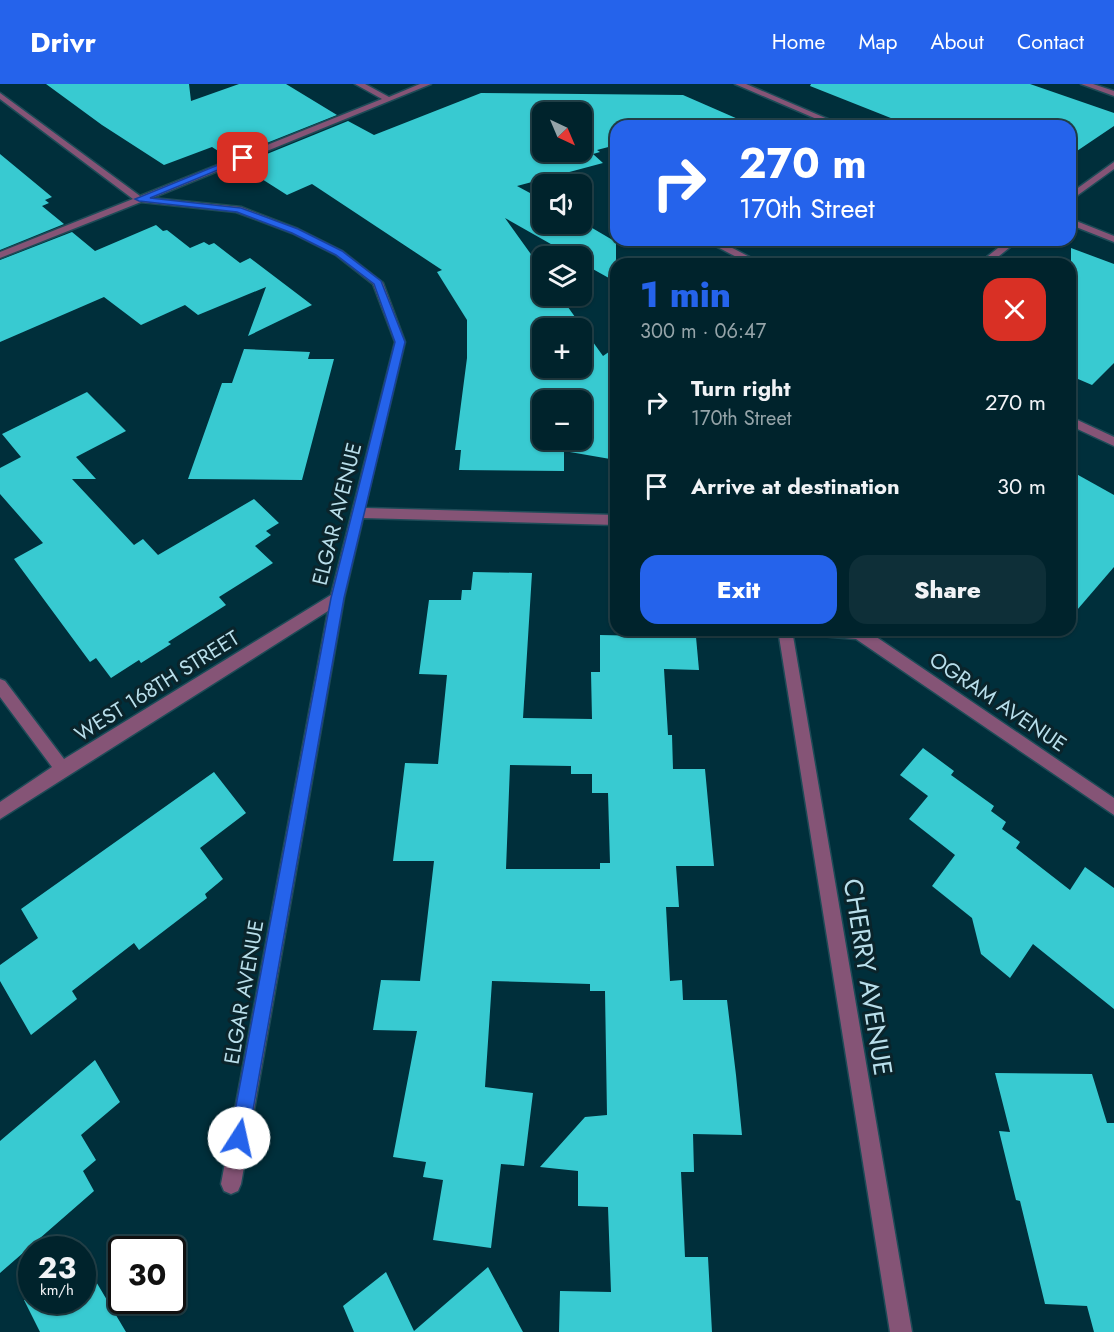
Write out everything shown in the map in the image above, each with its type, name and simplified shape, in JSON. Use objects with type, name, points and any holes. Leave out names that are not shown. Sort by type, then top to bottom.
[{"type":"street","points":[[359,84],[389,100]]},
{"type":"street","points":[[0,255],[427,84]]},
{"type":"street","points":[[739,84],[826,120]]},
{"type":"street","points":[[1085,84],[1114,94]]},
{"type":"street","points":[[0,95],[139,199]]},
{"type":"street","points":[[1076,193],[1114,165]]},
{"type":"street","name":"ELGAR AVENUE","points":[[139,199],[238,209],[295,231],[339,253],[378,283],[400,342],[337,598],[231,1185]]},
{"type":"street","points":[[1076,224],[1114,239]]},
{"type":"street","points":[[721,246],[746,258]]},
{"type":"street","points":[[991,258],[1006,246]]},
{"type":"street","points":[[1076,423],[1114,442]]},
{"type":"street","points":[[359,513],[610,520]]},
{"type":"street","name":"WEST 168TH STREET","points":[[0,811],[62,769],[337,598]]},
{"type":"street","name":"CHERRY AVENUE","points":[[786,636],[901,1332]]},
{"type":"street","name":"OGRAM AVENUE","points":[[863,636],[1114,807]]},
{"type":"street","points":[[0,685],[62,769]]},
{"type":"building","points":[[46,84],[189,84],[191,101],[239,84],[286,84],[337,115],[229,158],[212,147],[164,165],[102,125]]},
{"type":"building","points":[[811,84],[1030,84],[1114,113],[1114,126],[1076,152],[1076,120],[896,120],[810,86]]},
{"type":"building","points":[[481,93],[683,95],[740,120],[610,120],[610,147],[597,150],[600,152],[593,154],[603,163],[562,174],[532,174],[532,182],[517,186],[532,194],[532,233],[505,218],[532,256],[532,306],[567,306],[576,318],[532,318],[532,378],[592,378],[592,341],[603,356],[610,351],[610,459],[564,451],[564,471],[459,470],[461,450],[455,450],[467,358],[467,320],[437,272],[442,270],[312,184],[287,195],[240,165],[348,121],[374,135]]},
{"type":"building","points":[[0,154],[52,197],[45,200],[49,203],[42,206],[64,224],[0,250]]},
{"type":"building","points":[[156,225],[163,231],[167,230],[190,248],[204,242],[209,245],[214,243],[240,263],[250,258],[312,305],[248,336],[266,287],[198,315],[185,305],[141,325],[104,297],[0,342],[0,260],[72,232],[95,251]]},
{"type":"building","points":[[592,228],[610,238],[610,246],[616,246],[616,258],[610,258],[610,279],[592,269],[592,246],[554,246],[533,234],[592,234]]},
{"type":"building","points":[[1071,248],[1114,264],[1114,363],[1092,385],[1076,378],[1076,258],[1071,258]]},
{"type":"building","points":[[244,349],[310,352],[308,359],[334,359],[302,480],[188,479],[222,383],[232,383]]},
{"type":"building","points":[[87,392],[126,431],[76,457],[96,479],[72,479],[134,545],[143,539],[158,555],[254,499],[279,523],[266,531],[271,535],[255,546],[273,563],[219,597],[226,605],[168,642],[171,644],[141,663],[139,660],[111,678],[96,658],[90,662],[14,559],[43,543],[0,494],[0,468],[21,457],[2,434]]},
{"type":"building","points":[[1076,474],[1114,495],[1114,567],[1076,611]]},
{"type":"building","points":[[473,572],[532,573],[523,718],[592,719],[591,672],[600,672],[600,635],[696,637],[699,670],[664,669],[668,735],[672,735],[673,769],[705,769],[714,866],[676,866],[679,907],[666,907],[670,981],[682,980],[683,1000],[727,1000],[736,1075],[742,1135],[693,1134],[694,1172],[681,1172],[685,1257],[708,1257],[712,1332],[559,1332],[560,1291],[611,1292],[608,1207],[578,1206],[578,1171],[540,1167],[585,1117],[607,1115],[605,991],[590,991],[590,984],[492,981],[485,1087],[533,1093],[524,1166],[501,1164],[491,1248],[433,1240],[443,1180],[423,1177],[426,1162],[393,1157],[417,1031],[373,1030],[381,980],[420,981],[434,861],[393,861],[405,763],[438,764],[447,675],[419,674],[429,600],[461,600],[462,590],[471,590]],"holes":[[[510,765],[571,766],[571,774],[592,774],[592,793],[608,793],[610,863],[600,863],[600,869],[506,869]]]},
{"type":"building","points":[[923,748],[954,771],[951,775],[994,806],[991,811],[1006,822],[1002,829],[1020,842],[1016,848],[1070,890],[1085,867],[1114,888],[1114,1009],[1033,944],[1010,978],[981,954],[972,918],[932,886],[955,855],[909,819],[928,796],[900,775]]},
{"type":"building","points":[[214,772],[246,813],[200,848],[223,879],[205,894],[207,898],[139,950],[134,943],[72,991],[77,999],[31,1035],[0,981],[0,965],[38,938],[21,909]]},
{"type":"building","points":[[95,1060],[120,1102],[81,1135],[96,1160],[83,1171],[94,1191],[42,1236],[18,1236],[18,1257],[0,1273],[0,1141]]},
{"type":"building","points":[[995,1073],[1092,1074],[1107,1123],[1114,1123],[1114,1332],[1094,1332],[1087,1306],[1045,1304],[1020,1201],[1016,1200],[999,1131],[1010,1132]]},
{"type":"building","points":[[488,1267],[523,1332],[354,1332],[343,1306],[386,1272],[414,1331]]},
{"type":"building","points":[[96,1282],[108,1302],[108,1314],[115,1314],[126,1332],[40,1332],[31,1314],[96,1314]]},
{"type":"route","points":[[239,1138],[337,598],[400,342],[378,283],[339,253],[295,231],[238,209],[139,199],[243,158]]}]
